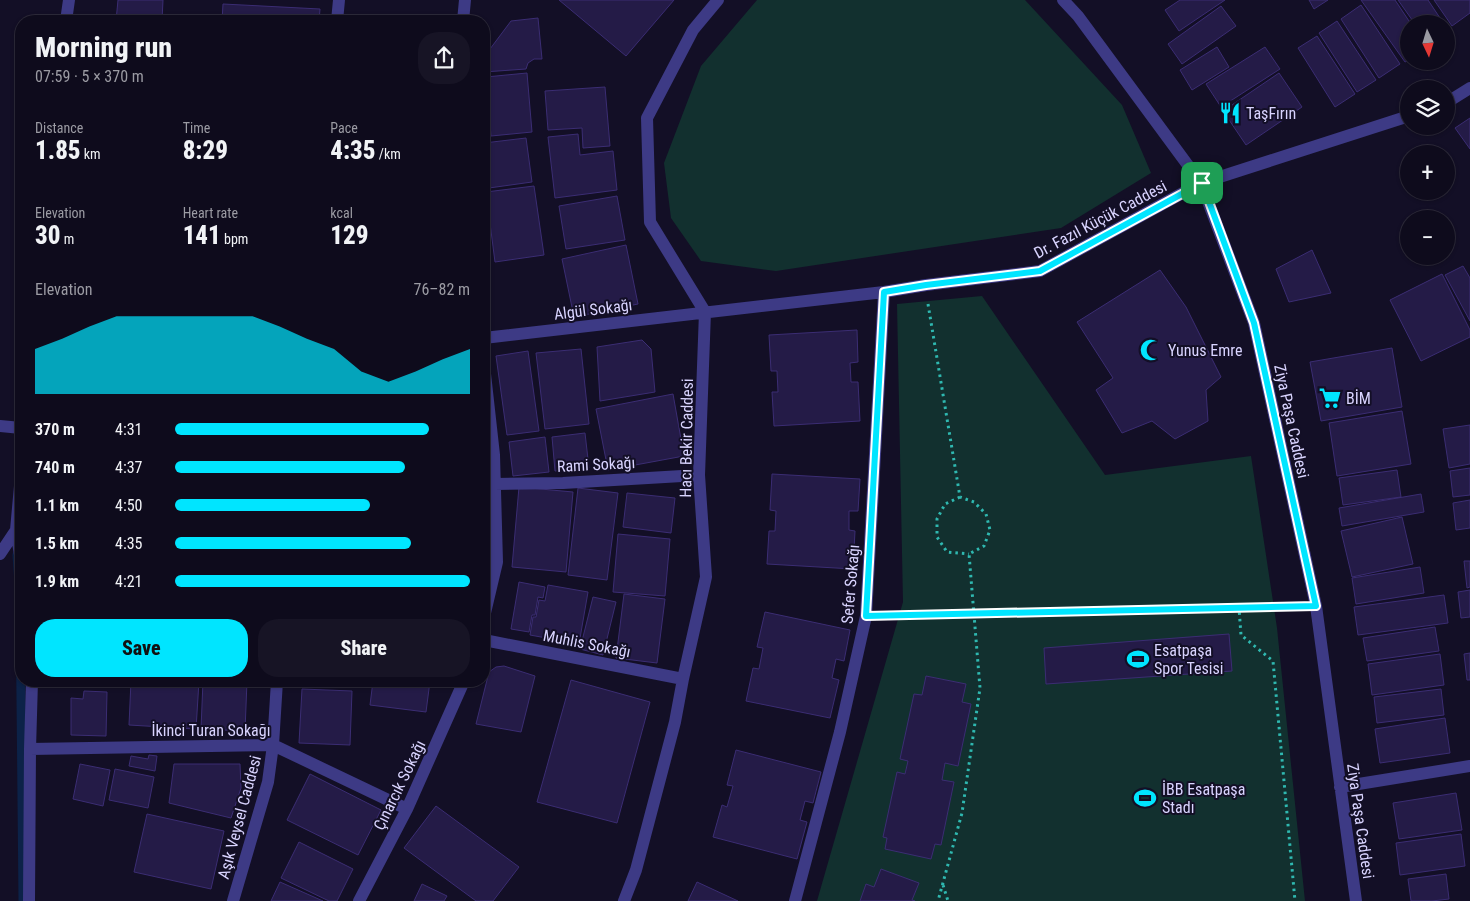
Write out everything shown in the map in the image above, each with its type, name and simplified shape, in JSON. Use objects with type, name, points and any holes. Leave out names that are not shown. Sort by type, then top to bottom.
[{"type":"street","points":[[67,15],[69,0]]},
{"type":"street","points":[[338,15],[339,0]]},
{"type":"street","points":[[464,15],[465,0]]},
{"type":"street","points":[[705,312],[650,222],[647,118],[694,30],[718,0]]},
{"type":"street","name":"Ziya Paşa Caddesi","points":[[1063,0],[1078,16],[1202,183],[1254,323],[1316,606],[1356,901]]},
{"type":"street","points":[[1455,97],[1470,88]]},
{"type":"street","name":"Dr. Fazıl Küçük Caddesi","points":[[705,312],[884,292],[1040,271],[1202,183],[1400,119]]},
{"type":"street","name":"Sefer Sokağı","points":[[795,901],[840,732],[866,616],[884,292]]},
{"type":"street","name":"Algül Sokağı","points":[[490,337],[705,312]]},
{"type":"street","name":"Hacı Bekir Caddesi","points":[[624,901],[636,870],[676,722],[683,679],[706,577],[699,475],[705,312]]},
{"type":"street","points":[[490,419],[495,484],[490,517],[497,562],[490,592]]},
{"type":"street","points":[[0,426],[15,427]]},
{"type":"street","name":"Rami Sokağı","points":[[495,484],[563,483],[699,475]]},
{"type":"street","points":[[0,554],[15,532]]},
{"type":"street","name":"Muhlis Sokağı","points":[[490,641],[683,679]]},
{"type":"street","points":[[29,901],[32,687]]},
{"type":"street","name":"Aşık Veysel Caddesi","points":[[233,901],[268,782],[273,744],[277,687]]},
{"type":"street","name":"Çınarcık Sokağı","points":[[359,901],[407,808],[461,687]]},
{"type":"street","name":"İkinci Turan Sokağı","points":[[30,749],[273,744],[407,808]]},
{"type":"street","points":[[1340,787],[1470,766]]},
{"type":"path","points":[[926,285],[960,497]]},
{"type":"path","points":[[960,497],[974,502],[986,514],[990,530],[984,546],[969,554],[946,552],[937,537],[937,519],[945,504],[960,497]]},
{"type":"path","points":[[938,901],[962,813],[980,688],[969,554]]},
{"type":"path","points":[[866,616],[1316,606]]},
{"type":"path","points":[[1239,608],[1241,635],[1273,661],[1295,901]]},
{"type":"path","points":[[942,884],[948,901]]},
{"type":"green space","points":[[757,0],[1025,0],[1122,105],[1151,173],[1061,228],[776,271],[701,261],[671,218],[664,163],[701,66]]},
{"type":"green space","points":[[982,296],[1105,475],[1251,456],[1277,628],[1305,901],[817,901],[903,602],[897,304]]},
{"type":"building","points":[[118,0],[163,0],[162,15],[117,15]]},
{"type":"building","points":[[559,0],[674,0],[626,56]]},
{"type":"building","points":[[1180,0],[1225,0],[1179,31],[1165,10]]},
{"type":"building","points":[[1309,0],[1328,0],[1314,9]]},
{"type":"building","points":[[1361,0],[1395,0],[1405,15],[1400,15],[1400,55]]},
{"type":"building","points":[[1398,0],[1428,0],[1438,15],[1409,15]]},
{"type":"building","points":[[1434,0],[1470,0],[1470,13],[1455,24],[1455,15],[1444,15]]},
{"type":"building","points":[[223,4],[320,9],[320,15],[222,15]]},
{"type":"building","points":[[1361,5],[1400,64],[1379,78],[1341,19]]},
{"type":"building","points":[[1221,6],[1236,26],[1182,64],[1168,44]]},
{"type":"building","points":[[538,18],[542,59],[534,59],[528,63],[526,69],[490,72],[490,49],[511,21]]},
{"type":"building","points":[[1337,21],[1376,80],[1357,92],[1319,33]]},
{"type":"building","points":[[1317,36],[1355,94],[1335,107],[1298,48]]},
{"type":"building","points":[[1217,47],[1229,67],[1192,90],[1180,70]]},
{"type":"building","points":[[1265,47],[1280,69],[1221,107],[1206,84]]},
{"type":"building","points":[[527,73],[532,132],[491,136],[490,77]]},
{"type":"building","points":[[1279,73],[1302,107],[1246,145],[1223,111]]},
{"type":"building","points":[[605,87],[610,146],[583,148],[582,128],[548,130],[545,91]]},
{"type":"building","points":[[1470,118],[1470,149],[1455,128]]},
{"type":"building","points":[[578,134],[580,155],[613,151],[617,190],[555,198],[548,137]]},
{"type":"building","points":[[526,138],[532,182],[490,188],[490,142]]},
{"type":"building","points":[[534,186],[544,255],[495,262],[490,223],[490,192]]},
{"type":"building","points":[[617,196],[625,240],[566,249],[559,206]]},
{"type":"building","points":[[626,245],[638,304],[574,317],[562,259]]},
{"type":"building","points":[[1312,250],[1331,293],[1289,302],[1276,269]]},
{"type":"building","points":[[1463,266],[1470,278],[1470,321],[1445,275]]},
{"type":"building","name":"Yunus Emre","points":[[1160,270],[1186,307],[1221,377],[1206,390],[1208,421],[1175,439],[1152,421],[1122,433],[1096,390],[1113,378],[1077,322]]},
{"type":"building","points":[[1442,274],[1470,330],[1470,337],[1421,361],[1390,300]]},
{"type":"building","points":[[857,330],[858,362],[850,363],[851,382],[858,382],[860,421],[774,426],[772,392],[778,392],[777,371],[771,371],[769,335]]},
{"type":"building","points":[[642,340],[651,349],[655,392],[600,401],[597,347]]},
{"type":"building","points":[[1392,348],[1402,407],[1321,421],[1310,362]]},
{"type":"building","points":[[581,349],[589,424],[545,429],[536,353]]},
{"type":"building","points":[[528,351],[539,431],[507,435],[496,356]]},
{"type":"building","points":[[673,394],[684,456],[608,470],[596,409]]},
{"type":"building","points":[[1402,411],[1411,464],[1337,476],[1329,423]]},
{"type":"building","points":[[1470,425],[1470,464],[1449,468],[1443,429]]},
{"type":"building","points":[[585,433],[589,468],[555,471],[552,437]]},
{"type":"building","points":[[545,437],[549,472],[513,476],[509,442]]},
{"type":"building","points":[[1470,468],[1470,495],[1453,497],[1450,471]]},
{"type":"building","points":[[1397,470],[1401,497],[1343,505],[1339,478]]},
{"type":"building","points":[[772,474],[860,479],[858,511],[849,511],[849,530],[855,531],[853,569],[767,564],[769,531],[775,531],[776,511],[770,510]]},
{"type":"building","points":[[519,487],[573,492],[566,572],[512,567]]},
{"type":"building","points":[[578,488],[618,493],[607,580],[568,575]]},
{"type":"building","points":[[627,493],[675,498],[671,533],[623,527]]},
{"type":"building","points":[[1421,494],[1424,512],[1342,526],[1339,508]]},
{"type":"building","points":[[1470,500],[1470,528],[1456,530],[1453,503]]},
{"type":"building","points":[[1402,517],[1413,564],[1352,577],[1341,531]]},
{"type":"building","points":[[618,534],[670,539],[665,596],[613,592]]},
{"type":"building","points":[[1464,561],[1470,561],[1470,587],[1467,588]]},
{"type":"building","points":[[1420,567],[1424,593],[1356,604],[1352,578]]},
{"type":"building","points":[[519,582],[545,587],[543,598],[538,597],[535,615],[532,615],[529,632],[511,629]]},
{"type":"building","points":[[548,585],[588,592],[579,644],[530,635],[533,617],[536,617],[539,600],[545,601]]},
{"type":"building","points":[[1470,590],[1470,617],[1461,618],[1458,592]]},
{"type":"building","points":[[624,594],[665,599],[657,663],[616,658]]},
{"type":"building","points":[[1444,595],[1448,623],[1358,635],[1354,607]]},
{"type":"building","points":[[593,597],[616,602],[603,655],[580,649]]},
{"type":"building","points":[[765,612],[850,630],[844,661],[836,659],[832,678],[839,680],[830,718],[746,701],[753,668],[759,669],[763,648],[757,647]]},
{"type":"building","points":[[1435,627],[1439,651],[1367,661],[1363,638]]},
{"type":"building","name":"Esatpaşa Spor Tesisi","points":[[1229,634],[1232,671],[1046,684],[1044,648]]},
{"type":"building","points":[[1470,653],[1470,680],[1467,680],[1464,654]]},
{"type":"building","points":[[1440,654],[1444,685],[1372,695],[1368,664]]},
{"type":"building","points":[[504,666],[535,676],[521,732],[476,724],[485,687],[490,687],[490,671],[496,667]]},
{"type":"building","points":[[926,676],[966,684],[962,702],[971,704],[958,766],[945,763],[942,780],[954,782],[941,845],[935,844],[931,859],[885,849],[887,838],[883,837],[897,772],[905,774],[908,761],[900,759],[914,694],[922,695]]},
{"type":"building","points":[[571,680],[650,702],[617,823],[537,802]]},
{"type":"building","points":[[131,687],[199,687],[196,729],[129,725]]},
{"type":"building","points":[[203,687],[247,687],[245,731],[201,729]]},
{"type":"building","points":[[372,687],[429,687],[426,712],[370,705]]},
{"type":"building","points":[[302,689],[352,691],[350,745],[299,743]]},
{"type":"building","points":[[1441,689],[1444,715],[1377,723],[1374,697]]},
{"type":"building","points":[[84,691],[107,692],[106,736],[71,735],[71,698],[83,699]]},
{"type":"building","points":[[1445,718],[1450,753],[1380,763],[1375,729]]},
{"type":"building","points":[[736,750],[821,772],[813,803],[805,801],[800,820],[807,822],[797,859],[713,837],[722,805],[727,807],[733,786],[727,785]]},
{"type":"building","points":[[149,755],[157,756],[155,771],[129,766],[131,756],[148,759]]},
{"type":"building","points":[[80,764],[110,770],[103,806],[73,799]]},
{"type":"building","points":[[174,764],[240,764],[241,788],[231,818],[169,803]]},
{"type":"building","points":[[115,769],[154,777],[148,808],[109,800]]},
{"type":"building","points":[[310,774],[381,810],[358,855],[287,820]]},
{"type":"building","points":[[1456,793],[1462,830],[1399,839],[1393,803]]},
{"type":"building","points":[[436,806],[519,867],[493,901],[476,901],[404,848]]},
{"type":"building","points":[[147,814],[224,831],[211,889],[134,872]]},
{"type":"building","points":[[1461,834],[1465,866],[1400,875],[1396,843]]},
{"type":"building","points":[[299,842],[353,869],[337,901],[329,901],[281,878]]},
{"type":"building","points":[[881,869],[919,883],[912,900],[915,901],[860,901],[866,884],[874,887]]},
{"type":"building","points":[[1446,874],[1449,899],[1411,901],[1408,879]]},
{"type":"building","points":[[280,882],[323,901],[271,901]]},
{"type":"building","points":[[697,882],[738,901],[688,901]]},
{"type":"building","points":[[422,884],[447,896],[444,901],[414,901]]},
{"type":"waterway","points":[[21,687],[23,901]]},
{"type":"place","name":"TaşFırın","points":[[1230,113]]},
{"type":"place","name":"Yunus Emre","points":[[1151,350]]},
{"type":"place","name":"BİM","points":[[1330,398]]},
{"type":"place","name":"Esatpaşa Spor Tesisi","points":[[1138,659]]},
{"type":"place","name":"İBB Esatpaşa Stadı","points":[[1145,798]]},
{"type":"route","points":[[1202,183],[1254,323],[1316,606],[866,616],[884,292],[1040,271],[1202,183]]}]
